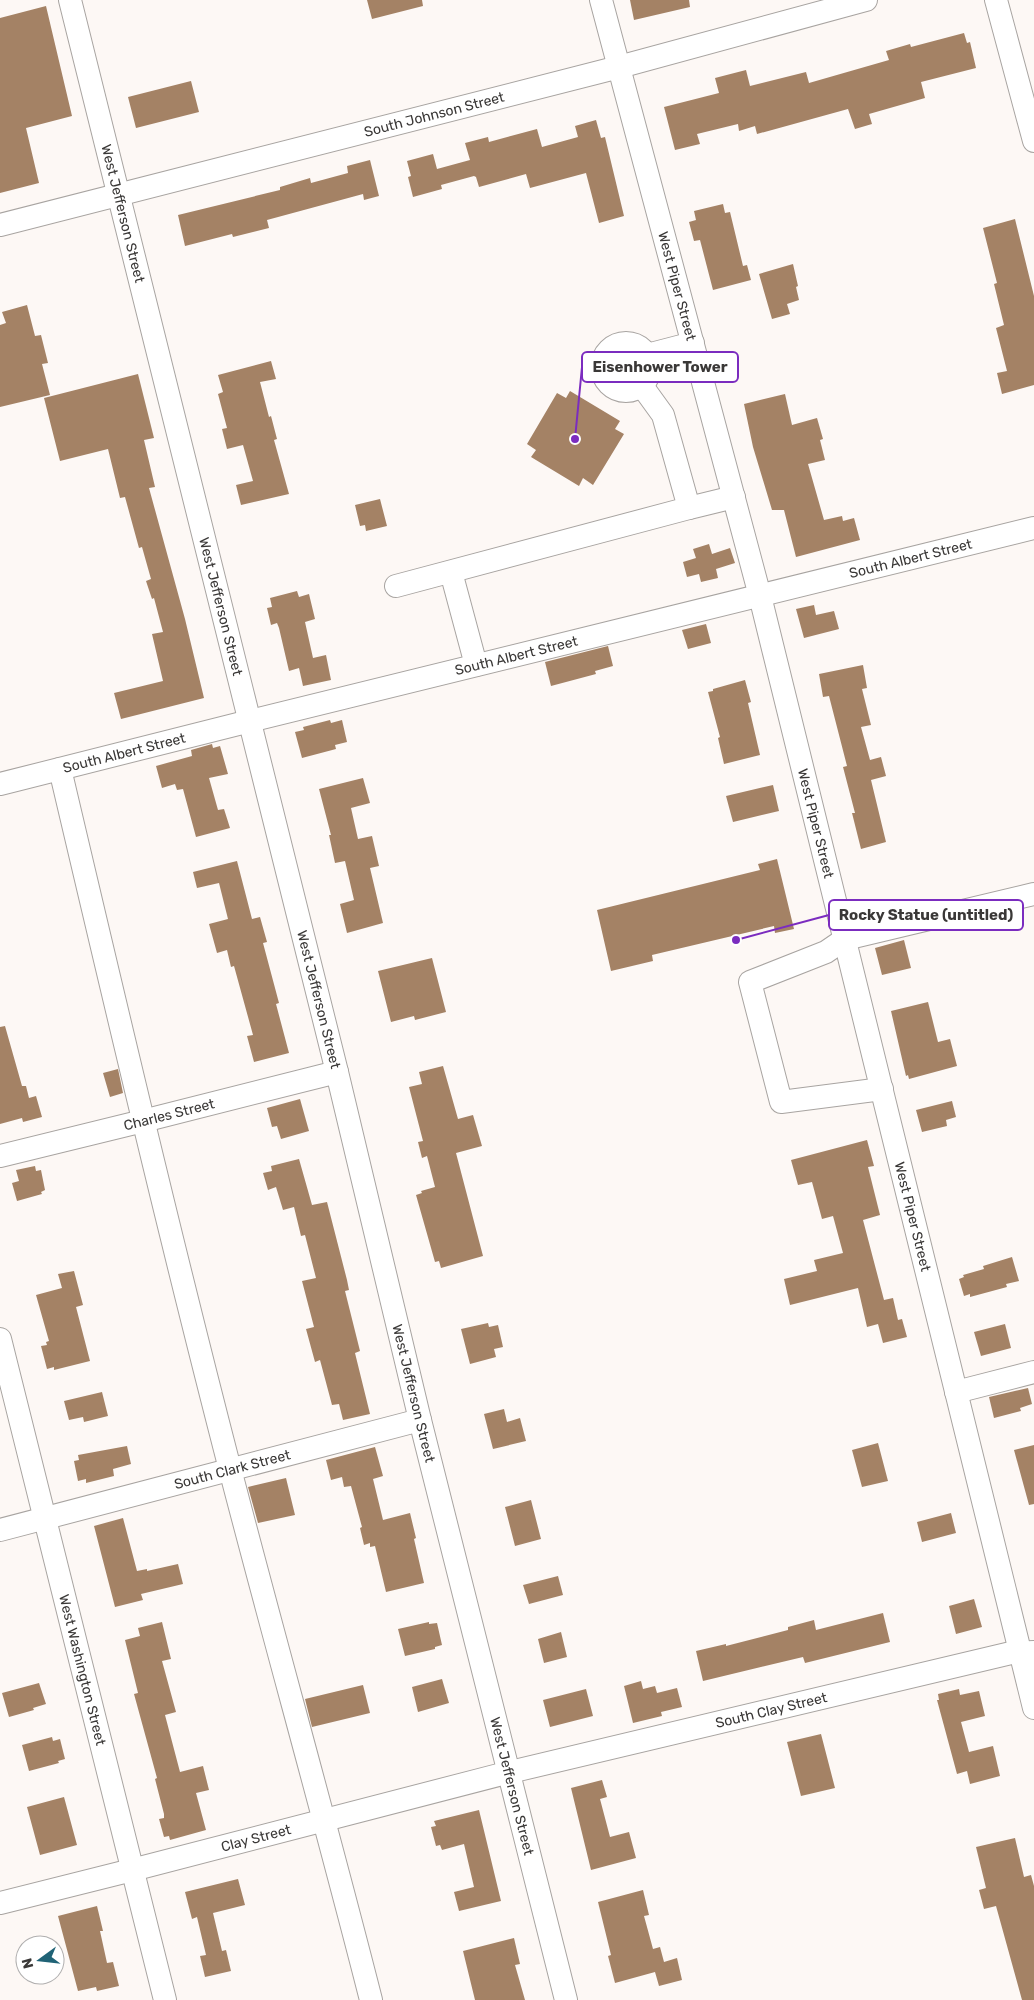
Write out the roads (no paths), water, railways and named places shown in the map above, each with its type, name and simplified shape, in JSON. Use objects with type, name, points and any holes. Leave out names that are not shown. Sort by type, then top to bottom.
[{"type":"street","name":"West Jefferson Street","points":[[70,0],[337,1072],[420,1420],[566,2000]]},
{"type":"street","name":"West Piper Street","points":[[601,0],[760,596],[956,1392],[1027,1652],[1034,1708]]},
{"type":"street","name":"South Johnson Street","points":[[0,225],[120,196],[619,67],[866,0]]},
{"type":"street","points":[[996,0],[1034,141]]},
{"type":"street","points":[[647,355],[693,343]]},
{"type":"street","points":[[620,344],[635,345],[647,355],[650,371],[642,386],[636,390],[619,391],[606,382],[602,367],[607,352],[620,344]]},
{"type":"street","points":[[642,386],[663,416],[689,508]]},
{"type":"street","points":[[396,586],[734,497]]},
{"type":"street","name":"South Albert Street","points":[[0,784],[250,720],[1034,528]]},
{"type":"street","points":[[450,572],[476,665]]},
{"type":"street","points":[[60,769],[143,1121],[230,1469],[326,1821],[370,2000]]},
{"type":"street","points":[[882,1089],[781,1102],[750,982],[826,952],[845,939],[1034,894]]},
{"type":"street","name":"Charles Street","points":[[0,1156],[337,1072]]},
{"type":"street","name":"West Washington Street","points":[[0,1339],[165,2000]]},
{"type":"street","points":[[956,1392],[1034,1372]]},
{"type":"street","name":"South Clark Street","points":[[0,1530],[420,1420]]},
{"type":"street","name":"South Clay Street","points":[[510,1772],[1011,1653],[1027,1652]]},
{"type":"street","name":"Clay Street","points":[[0,1903],[326,1821],[510,1772]]},
{"type":"place","name":"Eisenhower Tower","points":[[575,439]]},
{"type":"place","name":"Rocky Statue (untitled)","points":[[736,940]]}]
